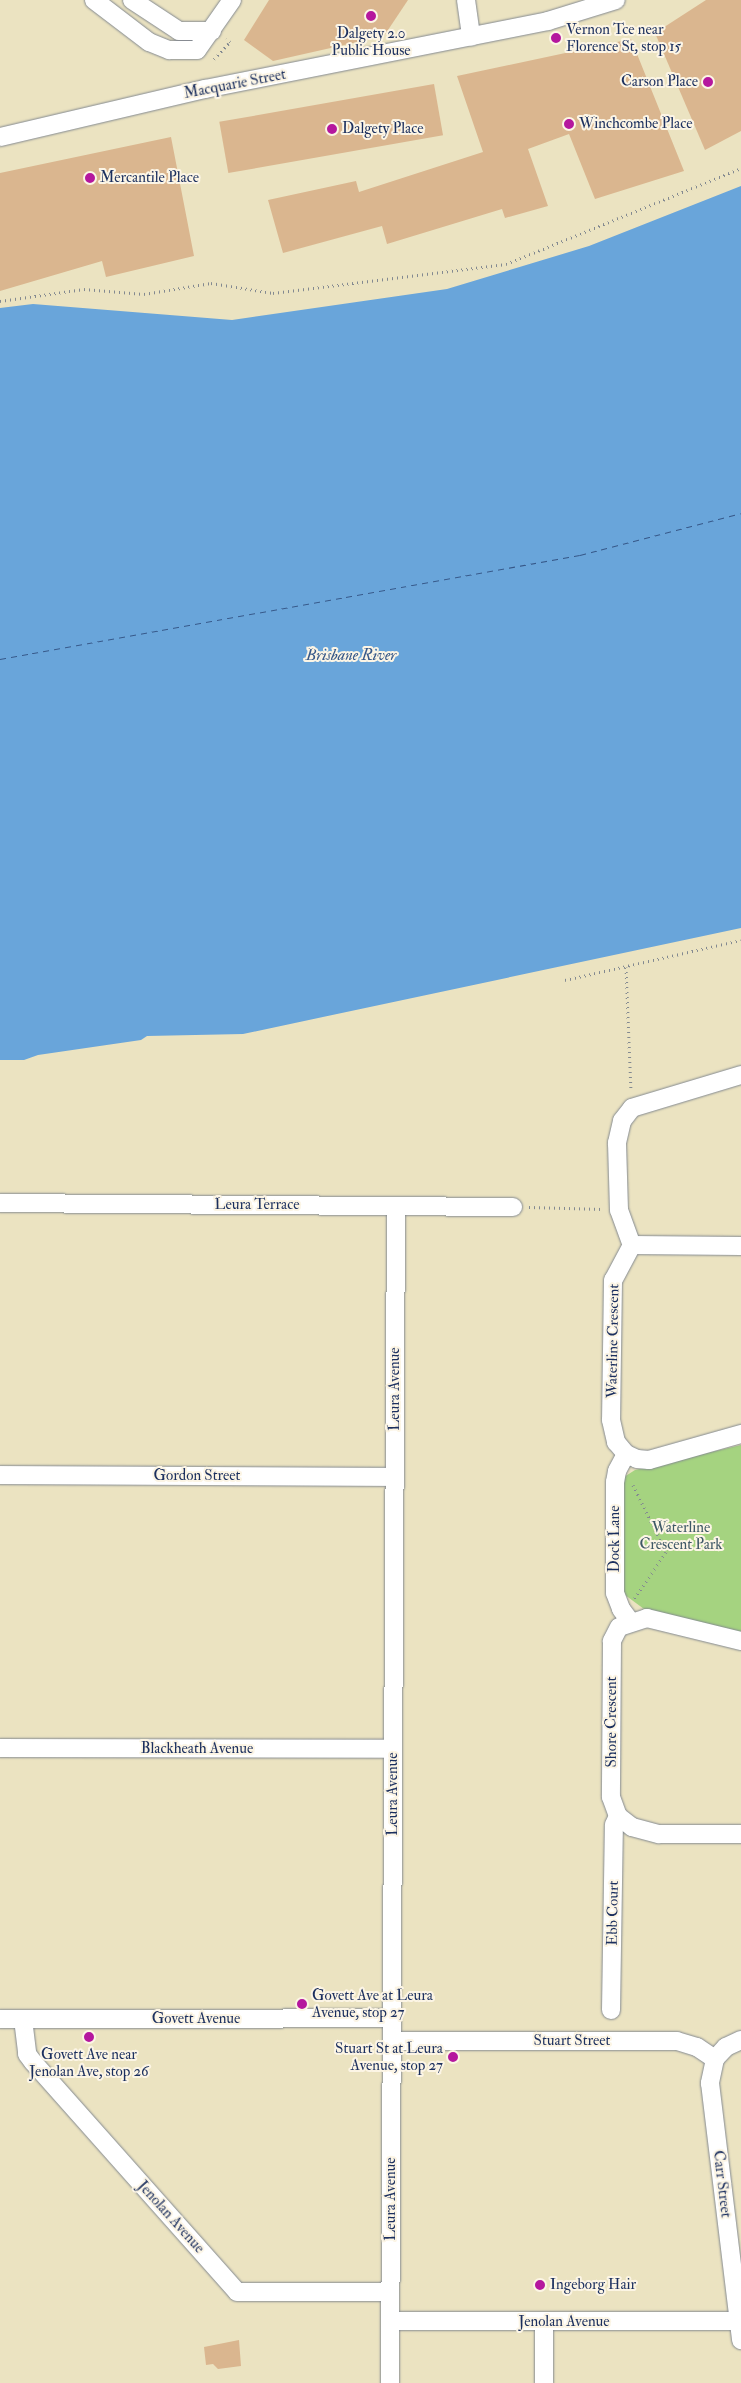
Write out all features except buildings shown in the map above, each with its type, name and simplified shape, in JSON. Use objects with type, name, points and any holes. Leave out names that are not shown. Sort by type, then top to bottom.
[{"type":"street","points":[[94,0],[149,42],[169,50],[197,50],[232,0]]},
{"type":"street","points":[[132,0],[180,31],[212,31]]},
{"type":"street","points":[[466,0],[471,37]]},
{"type":"street","name":"Macquarie Street","points":[[0,137],[205,88],[548,21],[616,0]]},
{"type":"street","points":[[741,1075],[632,1108],[622,1121],[617,1144],[619,1210],[632,1245],[741,1246]]},
{"type":"street","name":"Leura Terrace","points":[[0,1203],[513,1207]]},
{"type":"street","name":"Leura Avenue","points":[[390,2383],[396,1206]]},
{"type":"street","name":"Waterline Crescent","points":[[626,1454],[616,1442],[611,1420],[613,1280],[632,1245]]},
{"type":"street","points":[[626,1454],[649,1460],[741,1434]]},
{"type":"street","name":"Dock Lane","points":[[626,1454],[616,1475],[615,1593],[627,1618]]},
{"type":"street","name":"Gordon Street","points":[[0,1475],[394,1477]]},
{"type":"street","points":[[627,1618],[647,1618],[741,1641]]},
{"type":"street","name":"Shore Crescent","points":[[618,1816],[611,1798],[612,1641],[619,1627],[627,1618]]},
{"type":"street","name":"Blackheath Avenue","points":[[0,1748],[393,1749]]},
{"type":"street","points":[[618,1816],[632,1827],[658,1834],[741,1834]]},
{"type":"street","name":"Ebb Court","points":[[612,2010],[614,1825],[618,1816]]},
{"type":"street","name":"Govett Avenue","points":[[0,2019],[392,2018]]},
{"type":"street","name":"Jenolan Avenue","points":[[23,2019],[27,2054],[32,2062],[237,2292],[390,2292]]},
{"type":"street","points":[[715,2059],[726,2047],[741,2040]]},
{"type":"street","name":"Stuart Street","points":[[392,2041],[677,2041],[697,2047],[715,2059]]},
{"type":"street","name":"Carr Street","points":[[715,2059],[710,2086],[738,2294],[741,2340]]},
{"type":"street","name":"Jenolan Avenue","points":[[390,2321],[544,2323],[739,2321]]},
{"type":"street","points":[[544,2323],[544,2383]]},
{"type":"path","points":[[0,301],[84,289],[144,294],[211,283],[273,293],[506,264],[741,168]]},
{"type":"path","points":[[565,980],[741,940]]},
{"type":"path","points":[[626,967],[632,1108]]},
{"type":"path","points":[[513,1207],[619,1210]]},
{"type":"path","points":[[616,1475],[627,1472],[666,1552],[627,1618]]},
{"type":"green space","name":"Waterline Crescent Park","points":[[741,1445],[741,1635],[644,1609],[621,1592],[621,1479],[635,1470]]},
{"type":"water","name":"Brisbane River","points":[[741,186],[741,928],[243,1034],[147,1036],[141,1040],[38,1055],[24,1060],[0,1060],[0,308],[33,304],[232,320],[447,289],[589,246]]},
{"type":"ferry route","points":[[0,659],[580,555],[741,513]]},
{"type":"place","name":"Dalgety 2.0 Public House","points":[[371,16]]},
{"type":"place","name":"Vernon Tce near Florence St, stop 15","points":[[556,38]]},
{"type":"place","name":"Carson Place","points":[[708,82]]},
{"type":"place","name":"Winchcombe Place","points":[[569,124]]},
{"type":"place","name":"Dalgety Place","points":[[332,129]]},
{"type":"place","name":"Mercantile Place","points":[[90,178]]},
{"type":"place","name":"Govett Ave at Leura Avenue, stop 27","points":[[302,2004]]},
{"type":"place","name":"Govett Ave near Jenolan Ave, stop 26","points":[[89,2037]]},
{"type":"place","name":"Stuart St at Leura Avenue, stop 27","points":[[453,2057]]},
{"type":"place","name":"Ingeborg Hair","points":[[540,2285]]}]
